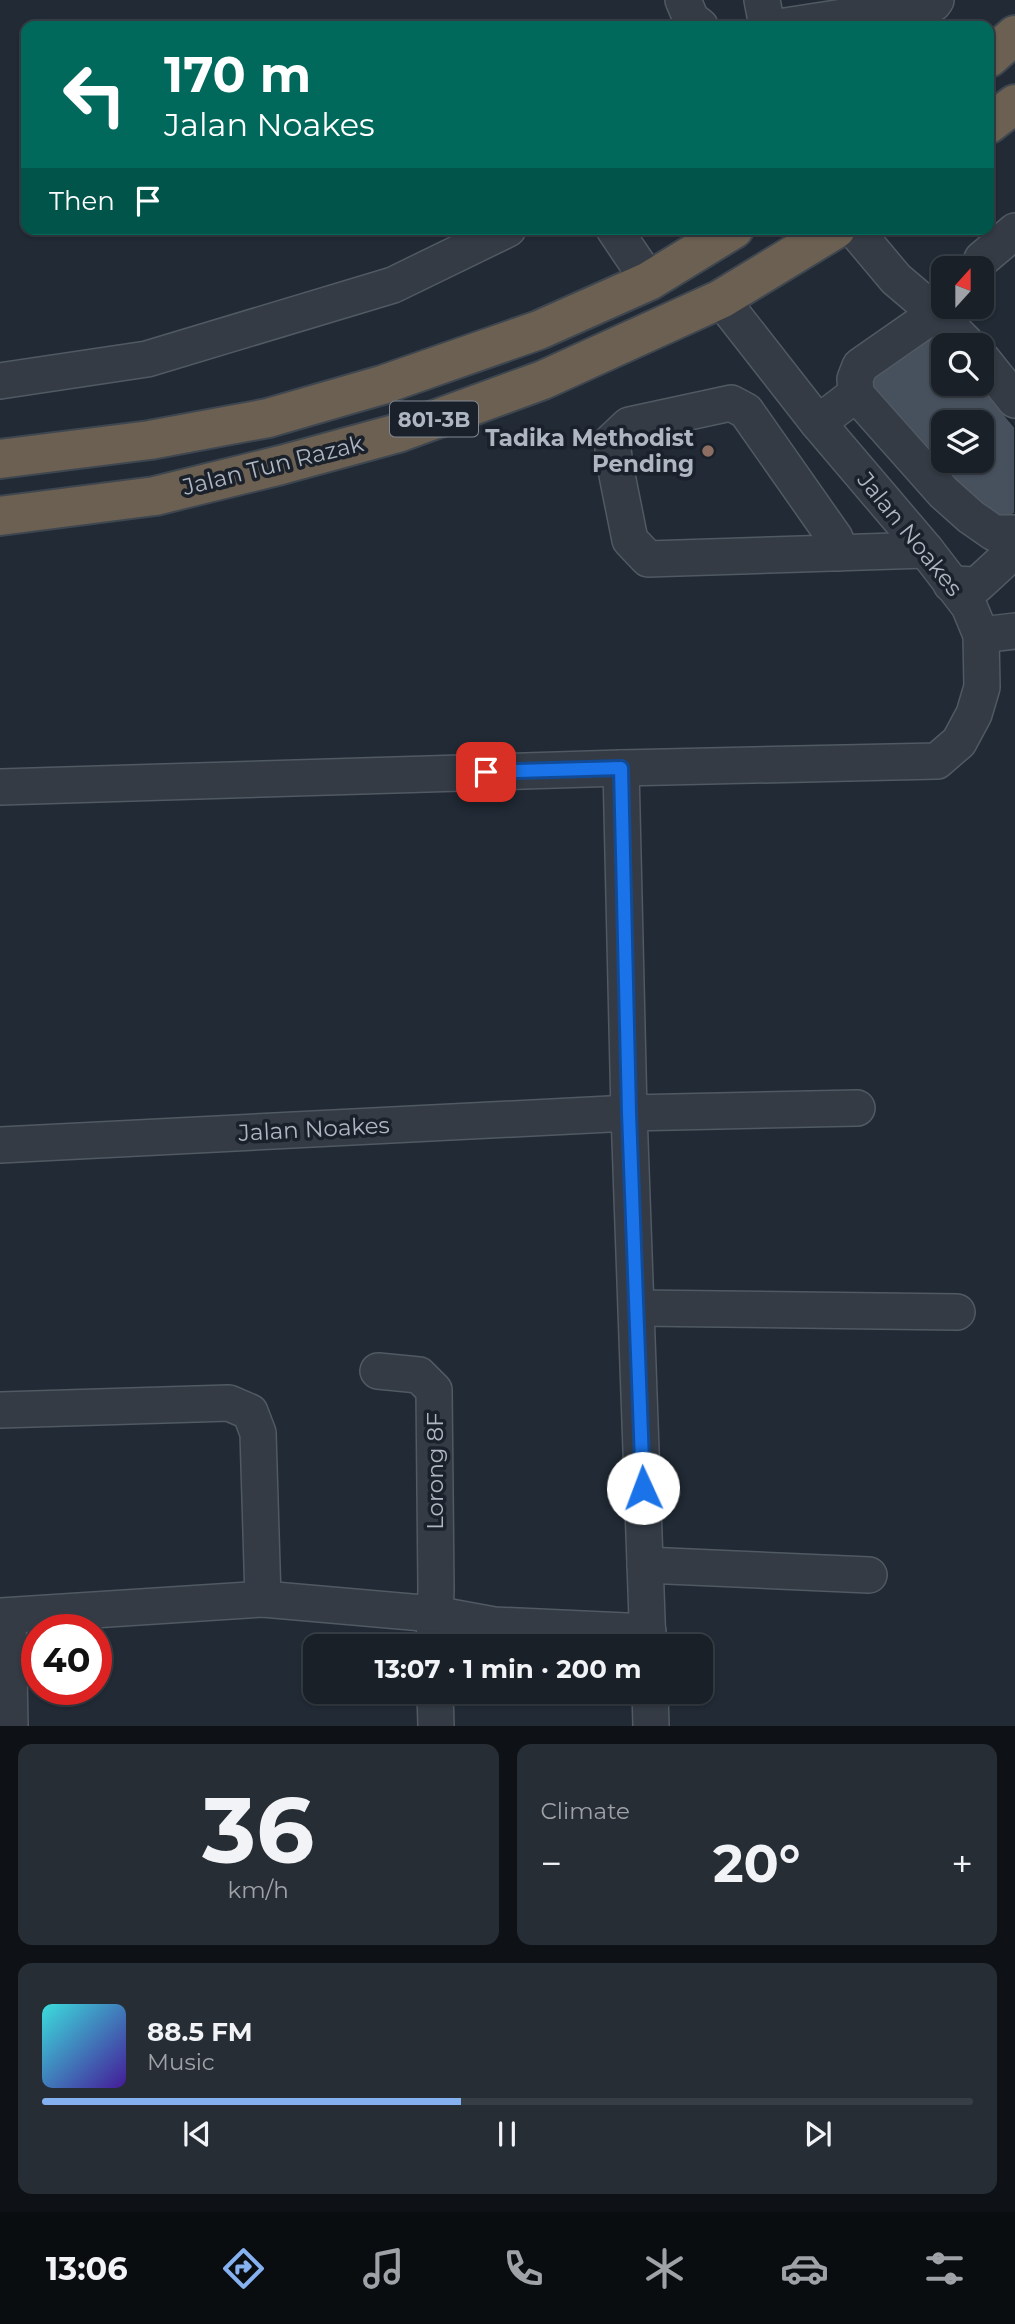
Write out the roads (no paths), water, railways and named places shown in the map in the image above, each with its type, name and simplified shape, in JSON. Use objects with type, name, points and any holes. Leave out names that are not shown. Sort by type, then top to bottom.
[{"type":"highway","points":[[994,54],[1015,35]]},
{"type":"highway","points":[[994,120],[1015,103]]},
{"type":"highway","name":"Jalan Tun Razak","points":[[0,459],[150,440],[268,418],[382,385],[539,330],[649,281],[724,235]]},
{"type":"highway","name":"Jalan Tun Razak","points":[[0,516],[155,496],[398,433],[543,380],[721,299],[826,235]]},
{"type":"street","points":[[683,0],[694,21]]},
{"type":"street","points":[[762,0],[766,21]]},
{"type":"street","points":[[817,21],[934,3],[936,0]]},
{"type":"street","points":[[986,256],[1015,231]]},
{"type":"street","points":[[0,381],[147,359],[394,285],[496,235]]},
{"type":"street","points":[[618,235],[649,281]]},
{"type":"street","points":[[859,235],[896,279],[931,309]]},
{"type":"street","name":"Jalan Noakes","points":[[621,768],[937,761],[959,743],[974,714],[982,687],[981,635],[969,606],[926,550],[818,423],[721,299]]},
{"type":"street","points":[[931,316],[860,366],[855,379],[856,394],[943,492],[971,517],[994,533],[1015,533]]},
{"type":"street","points":[[942,319],[956,333]]},
{"type":"street","points":[[994,374],[1015,400]]},
{"type":"street","points":[[818,423],[856,394]]},
{"type":"street","points":[[840,553],[835,538],[746,411],[731,403],[629,425],[612,441],[630,540],[648,559],[840,553],[926,550]]},
{"type":"street","points":[[951,584],[977,585],[1015,551]]},
{"type":"street","points":[[981,635],[1015,631]]},
{"type":"street","points":[[0,787],[621,768],[629,1113],[648,1634]]},
{"type":"street","name":"Jalan Noakes","points":[[0,1145],[629,1113],[857,1108]]},
{"type":"street","points":[[637,1308],[957,1312]]},
{"type":"street","name":"Lorong 8F","points":[[378,1371],[419,1375],[434,1390],[434,1630]]},
{"type":"street","points":[[0,1410],[229,1403],[250,1412],[258,1433],[263,1599]]},
{"type":"street","points":[[645,1566],[869,1575]]},
{"type":"street","points":[[10,1726],[4,1617],[263,1599],[434,1630],[494,1625],[586,1634]]},
{"type":"street","points":[[435,1704],[436,1726]]},
{"type":"street","points":[[650,1704],[651,1726]]},
{"type":"place","name":"Tadika Methodist Pending","points":[[708,451]]}]
